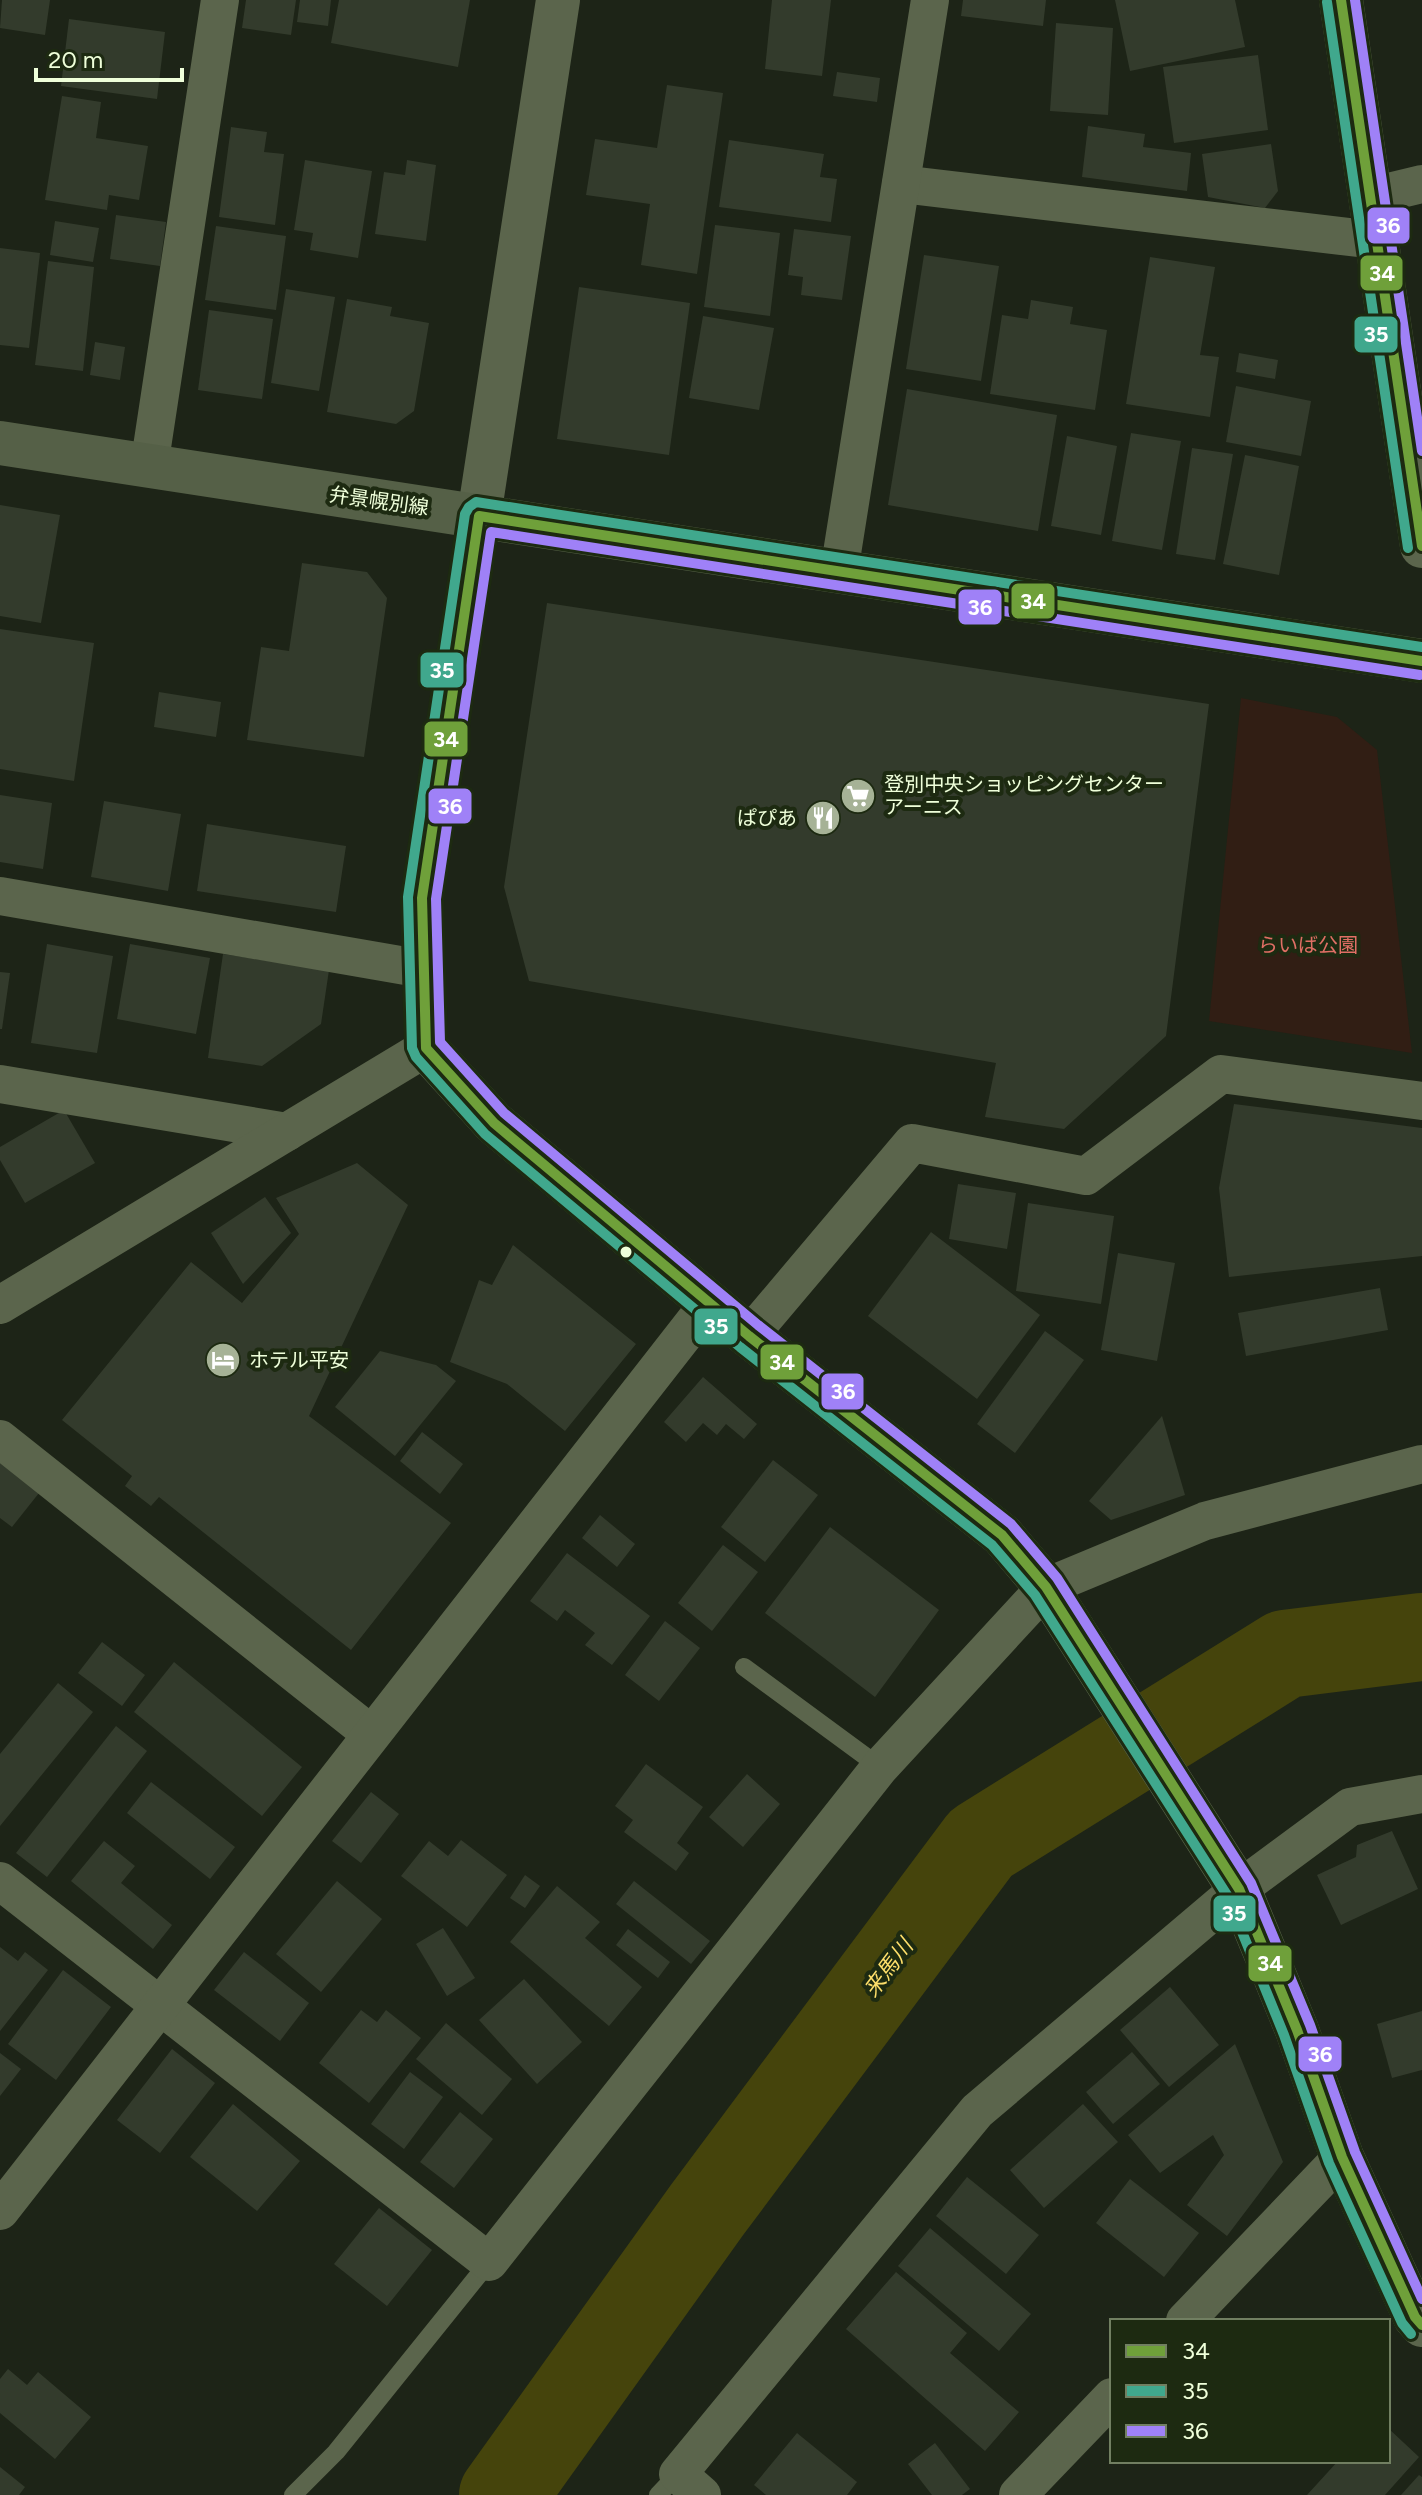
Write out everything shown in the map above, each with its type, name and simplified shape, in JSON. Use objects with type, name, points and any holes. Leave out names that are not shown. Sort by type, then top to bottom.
[{"type":"main road","name":"弁景幌別線","points":[[0,443],[1422,661]]},
{"type":"street","points":[[149,467],[220,0]]},
{"type":"street","points":[[558,0],[422,898],[426,1048],[494,1123],[749,1336],[1002,1535],[1046,1587],[1239,1889],[1297,2030],[1342,2157],[1415,2317],[1422,2325]]},
{"type":"street","points":[[839,572],[930,0]]},
{"type":"street","points":[[1341,0],[1422,546]]},
{"type":"street","points":[[901,184],[1375,240]]},
{"type":"street","points":[[1368,197],[1422,184]]},
{"type":"street","points":[[0,896],[423,969]]},
{"type":"street","points":[[0,1305],[426,1048]]},
{"type":"street","points":[[749,1336],[798,1274],[912,1143],[1086,1176],[1221,1074],[1422,1101]]},
{"type":"street","points":[[0,1084],[287,1132]]},
{"type":"street","points":[[0,2211],[709,1303]]},
{"type":"street","points":[[0,1439],[371,1734]]},
{"type":"street","points":[[0,1881],[489,2262],[880,1767],[1046,1587],[1205,1521],[1422,1464]]},
{"type":"street","points":[[679,2488],[977,2111],[1239,1889],[1350,1807],[1422,1794]]},
{"type":"street","points":[[1187,2319],[1342,2157]]},
{"type":"street","points":[[1018,2495],[1110,2399]]},
{"type":"lane","points":[[744,1667],[880,1767]]},
{"type":"lane","points":[[293,2495],[336,2452],[489,2262]]},
{"type":"green space","name":"らいば公園","points":[[1241,698],[1337,717],[1377,750],[1412,1053],[1209,1021]]},
{"type":"building","points":[[2,0],[50,0],[45,35],[0,28]]},
{"type":"building","points":[[246,0],[296,0],[291,35],[242,28]]},
{"type":"building","points":[[300,0],[331,0],[328,26],[297,22]]},
{"type":"building","points":[[339,0],[470,0],[458,67],[331,43]]},
{"type":"building","points":[[772,0],[831,0],[822,76],[765,69]]},
{"type":"building","points":[[963,0],[1046,0],[1043,26],[961,16]]},
{"type":"building","points":[[1115,0],[1235,0],[1245,47],[1130,71]]},
{"type":"building","points":[[69,19],[165,32],[157,99],[61,86]]},
{"type":"building","points":[[1056,23],[1113,28],[1108,115],[1050,111]]},
{"type":"building","points":[[1258,55],[1268,130],[1174,143],[1163,67]]},
{"type":"building","points":[[837,72],[880,78],[877,102],[833,96]]},
{"type":"building","points":[[667,85],[723,93],[697,274],[641,265],[650,204],[586,195],[595,139],[657,148]]},
{"type":"building","points":[[62,96],[101,102],[96,138],[148,146],[139,200],[109,195],[107,210],[45,200]]},
{"type":"building","points":[[1088,126],[1145,134],[1143,147],[1191,153],[1187,191],[1082,177]]},
{"type":"building","points":[[231,127],[267,132],[264,152],[284,154],[275,225],[219,217]]},
{"type":"building","points":[[729,140],[824,154],[820,177],[837,179],[831,222],[719,207]]},
{"type":"building","points":[[1271,144],[1278,191],[1265,208],[1208,197],[1202,154]]},
{"type":"building","points":[[305,160],[372,171],[358,258],[310,250],[313,233],[294,230]]},
{"type":"building","points":[[407,160],[436,165],[426,241],[375,234],[384,172],[405,175]]},
{"type":"building","points":[[116,215],[166,222],[160,266],[110,259]]},
{"type":"building","points":[[55,221],[99,228],[93,262],[50,255]]},
{"type":"building","points":[[715,225],[780,233],[770,316],[704,307]]},
{"type":"building","points":[[216,226],[286,236],[276,310],[205,300]]},
{"type":"building","points":[[794,229],[851,236],[842,300],[801,295],[803,277],[788,275]]},
{"type":"building","points":[[0,248],[40,253],[29,348],[0,345]]},
{"type":"building","points":[[924,255],[999,266],[981,381],[906,369]]},
{"type":"building","points":[[1150,257],[1215,267],[1200,355],[1219,357],[1210,417],[1126,404]]},
{"type":"building","points":[[48,261],[94,267],[83,371],[35,365]]},
{"type":"building","points":[[579,287],[690,303],[669,455],[557,439]]},
{"type":"building","points":[[286,289],[335,297],[319,391],[271,383]]},
{"type":"building","points":[[347,299],[392,307],[390,316],[429,323],[414,411],[396,424],[327,412]]},
{"type":"building","points":[[1031,300],[1073,307],[1070,324],[1107,330],[1095,410],[990,394],[1002,315],[1028,319]]},
{"type":"building","points":[[209,310],[273,319],[262,399],[198,390]]},
{"type":"building","points":[[703,316],[774,328],[759,410],[689,398]]},
{"type":"building","points":[[95,342],[125,347],[120,380],[90,375]]},
{"type":"building","points":[[1239,353],[1278,360],[1275,379],[1236,372]]},
{"type":"building","points":[[1236,386],[1311,401],[1301,456],[1226,442]]},
{"type":"building","points":[[907,389],[1057,415],[1038,531],[888,505]]},
{"type":"building","points":[[1131,433],[1181,441],[1162,550],[1112,541]]},
{"type":"building","points":[[1067,436],[1117,446],[1101,535],[1051,526]]},
{"type":"building","points":[[1192,448],[1233,454],[1215,560],[1176,554]]},
{"type":"building","points":[[1245,455],[1299,466],[1279,575],[1223,564]]},
{"type":"building","points":[[0,505],[60,515],[41,623],[0,616]]},
{"type":"building","points":[[302,563],[367,572],[387,598],[364,757],[247,740],[261,647],[289,651]]},
{"type":"building","name":"登別中央ショッピングセンター アーニス","points":[[547,603],[1209,704],[1166,1036],[1064,1129],[985,1117],[996,1063],[529,981],[504,887]]},
{"type":"building","points":[[0,629],[94,643],[74,781],[0,769]]},
{"type":"building","points":[[159,692],[221,702],[216,737],[154,727]]},
{"type":"building","points":[[0,795],[52,803],[43,869],[0,862]]},
{"type":"building","points":[[104,801],[181,814],[168,891],[91,877]]},
{"type":"building","points":[[207,824],[346,846],[336,912],[197,891]]},
{"type":"building","points":[[47,944],[113,956],[97,1053],[31,1043]]},
{"type":"building","points":[[130,944],[210,958],[196,1034],[117,1019]]},
{"type":"building","points":[[223,954],[329,970],[321,1024],[262,1066],[208,1058]]},
{"type":"building","points":[[0,972],[10,973],[2,1029],[0,1029]]},
{"type":"building","points":[[1234,1104],[1422,1128],[1422,1256],[1229,1277],[1219,1188]]},
{"type":"building","points":[[64,1110],[95,1163],[25,1203],[0,1160],[0,1147]]},
{"type":"building","name":"ホテル平安","points":[[357,1163],[408,1205],[309,1416],[451,1523],[351,1650],[159,1497],[151,1506],[125,1486],[132,1476],[62,1420],[191,1262],[242,1303],[299,1234],[276,1198]]},
{"type":"building","points":[[958,1184],[1016,1193],[1007,1249],[949,1239]]},
{"type":"building","points":[[265,1197],[291,1233],[243,1284],[211,1233]]},
{"type":"building","points":[[1028,1203],[1114,1216],[1101,1304],[1016,1291]]},
{"type":"building","points":[[931,1232],[1040,1315],[977,1399],[868,1316]]},
{"type":"building","points":[[513,1245],[636,1344],[565,1431],[507,1384],[450,1362],[479,1280],[492,1285]]},
{"type":"building","points":[[1118,1253],[1175,1263],[1157,1361],[1101,1350]]},
{"type":"building","points":[[1380,1288],[1388,1330],[1246,1356],[1238,1313]]},
{"type":"building","points":[[1045,1331],[1084,1360],[1015,1453],[977,1424]]},
{"type":"building","points":[[380,1351],[436,1365],[456,1381],[395,1456],[335,1407]]},
{"type":"building","points":[[703,1377],[757,1424],[744,1439],[726,1424],[717,1435],[703,1423],[686,1442],[664,1422]]},
{"type":"building","points":[[1162,1416],[1185,1495],[1111,1520],[1089,1501]]},
{"type":"building","points":[[422,1432],[463,1464],[440,1494],[400,1461]]},
{"type":"building","points":[[773,1460],[818,1495],[765,1562],[721,1527]]},
{"type":"building","points":[[0,1462],[39,1493],[12,1527],[0,1518]]},
{"type":"building","points":[[600,1515],[635,1544],[617,1567],[582,1538]]},
{"type":"building","points":[[830,1527],[939,1610],[875,1697],[765,1613]]},
{"type":"building","points":[[723,1545],[758,1572],[712,1631],[678,1603]]},
{"type":"building","points":[[567,1553],[650,1616],[612,1665],[585,1645],[595,1633],[565,1610],[557,1621],[530,1601]]},
{"type":"building","points":[[665,1621],[700,1648],[659,1701],[625,1675]]},
{"type":"building","points":[[102,1642],[145,1675],[122,1706],[78,1673]]},
{"type":"building","points":[[174,1662],[302,1767],[262,1816],[134,1712]]},
{"type":"building","points":[[58,1683],[93,1712],[0,1826],[0,1754]]},
{"type":"building","points":[[116,1726],[147,1751],[47,1877],[16,1853]]},
{"type":"building","points":[[646,1764],[703,1807],[677,1843],[689,1853],[676,1871],[624,1832],[633,1820],[615,1806]]},
{"type":"building","points":[[747,1774],[780,1804],[743,1847],[709,1817]]},
{"type":"building","points":[[151,1782],[235,1847],[210,1879],[127,1813]]},
{"type":"building","points":[[371,1792],[399,1814],[361,1863],[332,1841]]},
{"type":"building","points":[[1392,1831],[1418,1889],[1341,1925],[1317,1875],[1356,1857],[1357,1845]]},
{"type":"building","points":[[461,1840],[507,1875],[467,1927],[401,1876],[429,1841],[448,1856]]},
{"type":"building","points":[[104,1841],[135,1866],[121,1883],[172,1925],[153,1949],[71,1881]]},
{"type":"building","points":[[525,1875],[540,1886],[525,1908],[510,1898]]},
{"type":"building","points":[[337,1881],[382,1919],[321,1992],[276,1954]]},
{"type":"building","points":[[634,1881],[710,1941],[691,1964],[616,1904]]},
{"type":"building","points":[[557,1886],[600,1922],[585,1938],[642,1987],[609,2026],[510,1942]]},
{"type":"building","points":[[443,1928],[475,1978],[447,1996],[416,1944]]},
{"type":"building","points":[[628,1929],[670,1962],[658,1978],[616,1945]]},
{"type":"building","points":[[0,1947],[18,1961],[25,1952],[48,1970],[0,2031]]},
{"type":"building","points":[[244,1952],[309,2003],[280,2041],[214,1990]]},
{"type":"building","points":[[63,1970],[111,2007],[56,2080],[8,2044]]},
{"type":"building","points":[[524,1979],[582,2042],[537,2084],[479,2020]]},
{"type":"building","points":[[1170,1987],[1219,2045],[1169,2087],[1120,2030]]},
{"type":"building","points":[[361,2010],[377,2022],[386,2010],[421,2038],[369,2103],[319,2063]]},
{"type":"building","points":[[1422,2011],[1422,2070],[1392,2078],[1377,2024]]},
{"type":"building","points":[[446,2023],[512,2079],[482,2115],[416,2059]]},
{"type":"building","points":[[1235,2044],[1283,2162],[1227,2236],[1187,2205],[1224,2155],[1213,2135],[1160,2173],[1128,2135]]},
{"type":"building","points":[[172,2049],[215,2083],[160,2153],[117,2120]]},
{"type":"building","points":[[1132,2052],[1160,2084],[1113,2124],[1086,2092]]},
{"type":"building","points":[[0,2053],[21,2069],[0,2096]]},
{"type":"building","points":[[410,2072],[443,2097],[404,2149],[371,2124]]},
{"type":"building","points":[[233,2104],[300,2161],[257,2211],[190,2157]]},
{"type":"building","points":[[1083,2104],[1118,2142],[1044,2208],[1010,2170]]},
{"type":"building","points":[[460,2112],[493,2139],[454,2188],[420,2162]]},
{"type":"building","points":[[967,2177],[1039,2235],[1006,2274],[936,2216]]},
{"type":"building","points":[[1130,2179],[1199,2233],[1164,2277],[1096,2223]]},
{"type":"building","points":[[379,2208],[432,2250],[387,2306],[334,2264]]},
{"type":"building","points":[[930,2228],[1031,2314],[999,2351],[898,2266]]},
{"type":"building","points":[[896,2272],[967,2333],[950,2353],[1019,2412],[985,2451],[846,2329]]},
{"type":"building","points":[[8,2369],[27,2385],[38,2372],[91,2417],[55,2459],[0,2413],[0,2379]]},
{"type":"building","points":[[1390,2430],[1419,2457],[1385,2495],[1307,2495],[1336,2463],[1390,2463]]},
{"type":"building","points":[[797,2433],[857,2482],[847,2495],[766,2495],[754,2485]]},
{"type":"building","points":[[935,2443],[970,2489],[962,2495],[932,2495],[908,2464]]},
{"type":"building","points":[[0,2467],[25,2487],[19,2495],[0,2495]]},
{"type":"building","points":[[1419,2475],[1422,2477],[1422,2495],[1401,2495]]},
{"type":"waterway","name":"来馬川","points":[[503,2495],[707,2210],[981,1843],[1285,1654],[1422,1637]]},
{"type":"transit line","name":"34","points":[[1341,0],[1422,546]]},
{"type":"transit line","name":"36","points":[[1355,0],[1422,451]]},
{"type":"transit line","name":"35","points":[[1327,2],[1408,548]]},
{"type":"transit line","name":"35","points":[[1411,2334],[1402,2323],[1329,2163],[1284,2035],[1227,1895],[1035,1595],[992,1545],[740,1347],[485,1134],[416,1057],[412,1048],[408,897],[465,514],[476,502],[1422,647]]},
{"type":"transit line","name":"34","points":[[1422,661],[479,516],[422,898],[426,1048],[494,1123],[749,1336],[1002,1535],[1046,1587],[1239,1889],[1297,2030],[1342,2157],[1415,2317],[1422,2325]]},
{"type":"transit line","name":"36","points":[[1420,675],[491,532],[436,899],[440,1042],[504,1113],[758,1325],[1011,1524],[1057,1578],[1251,1883],[1310,2025],[1355,2152],[1422,2299]]},
{"type":"place","name":"登別中央ショッピングセンター アーニス","points":[[858,796]]},
{"type":"place","name":"ぱぴあ","points":[[823,818]]},
{"type":"place","name":"ホテル平安","points":[[223,1360]]}]
